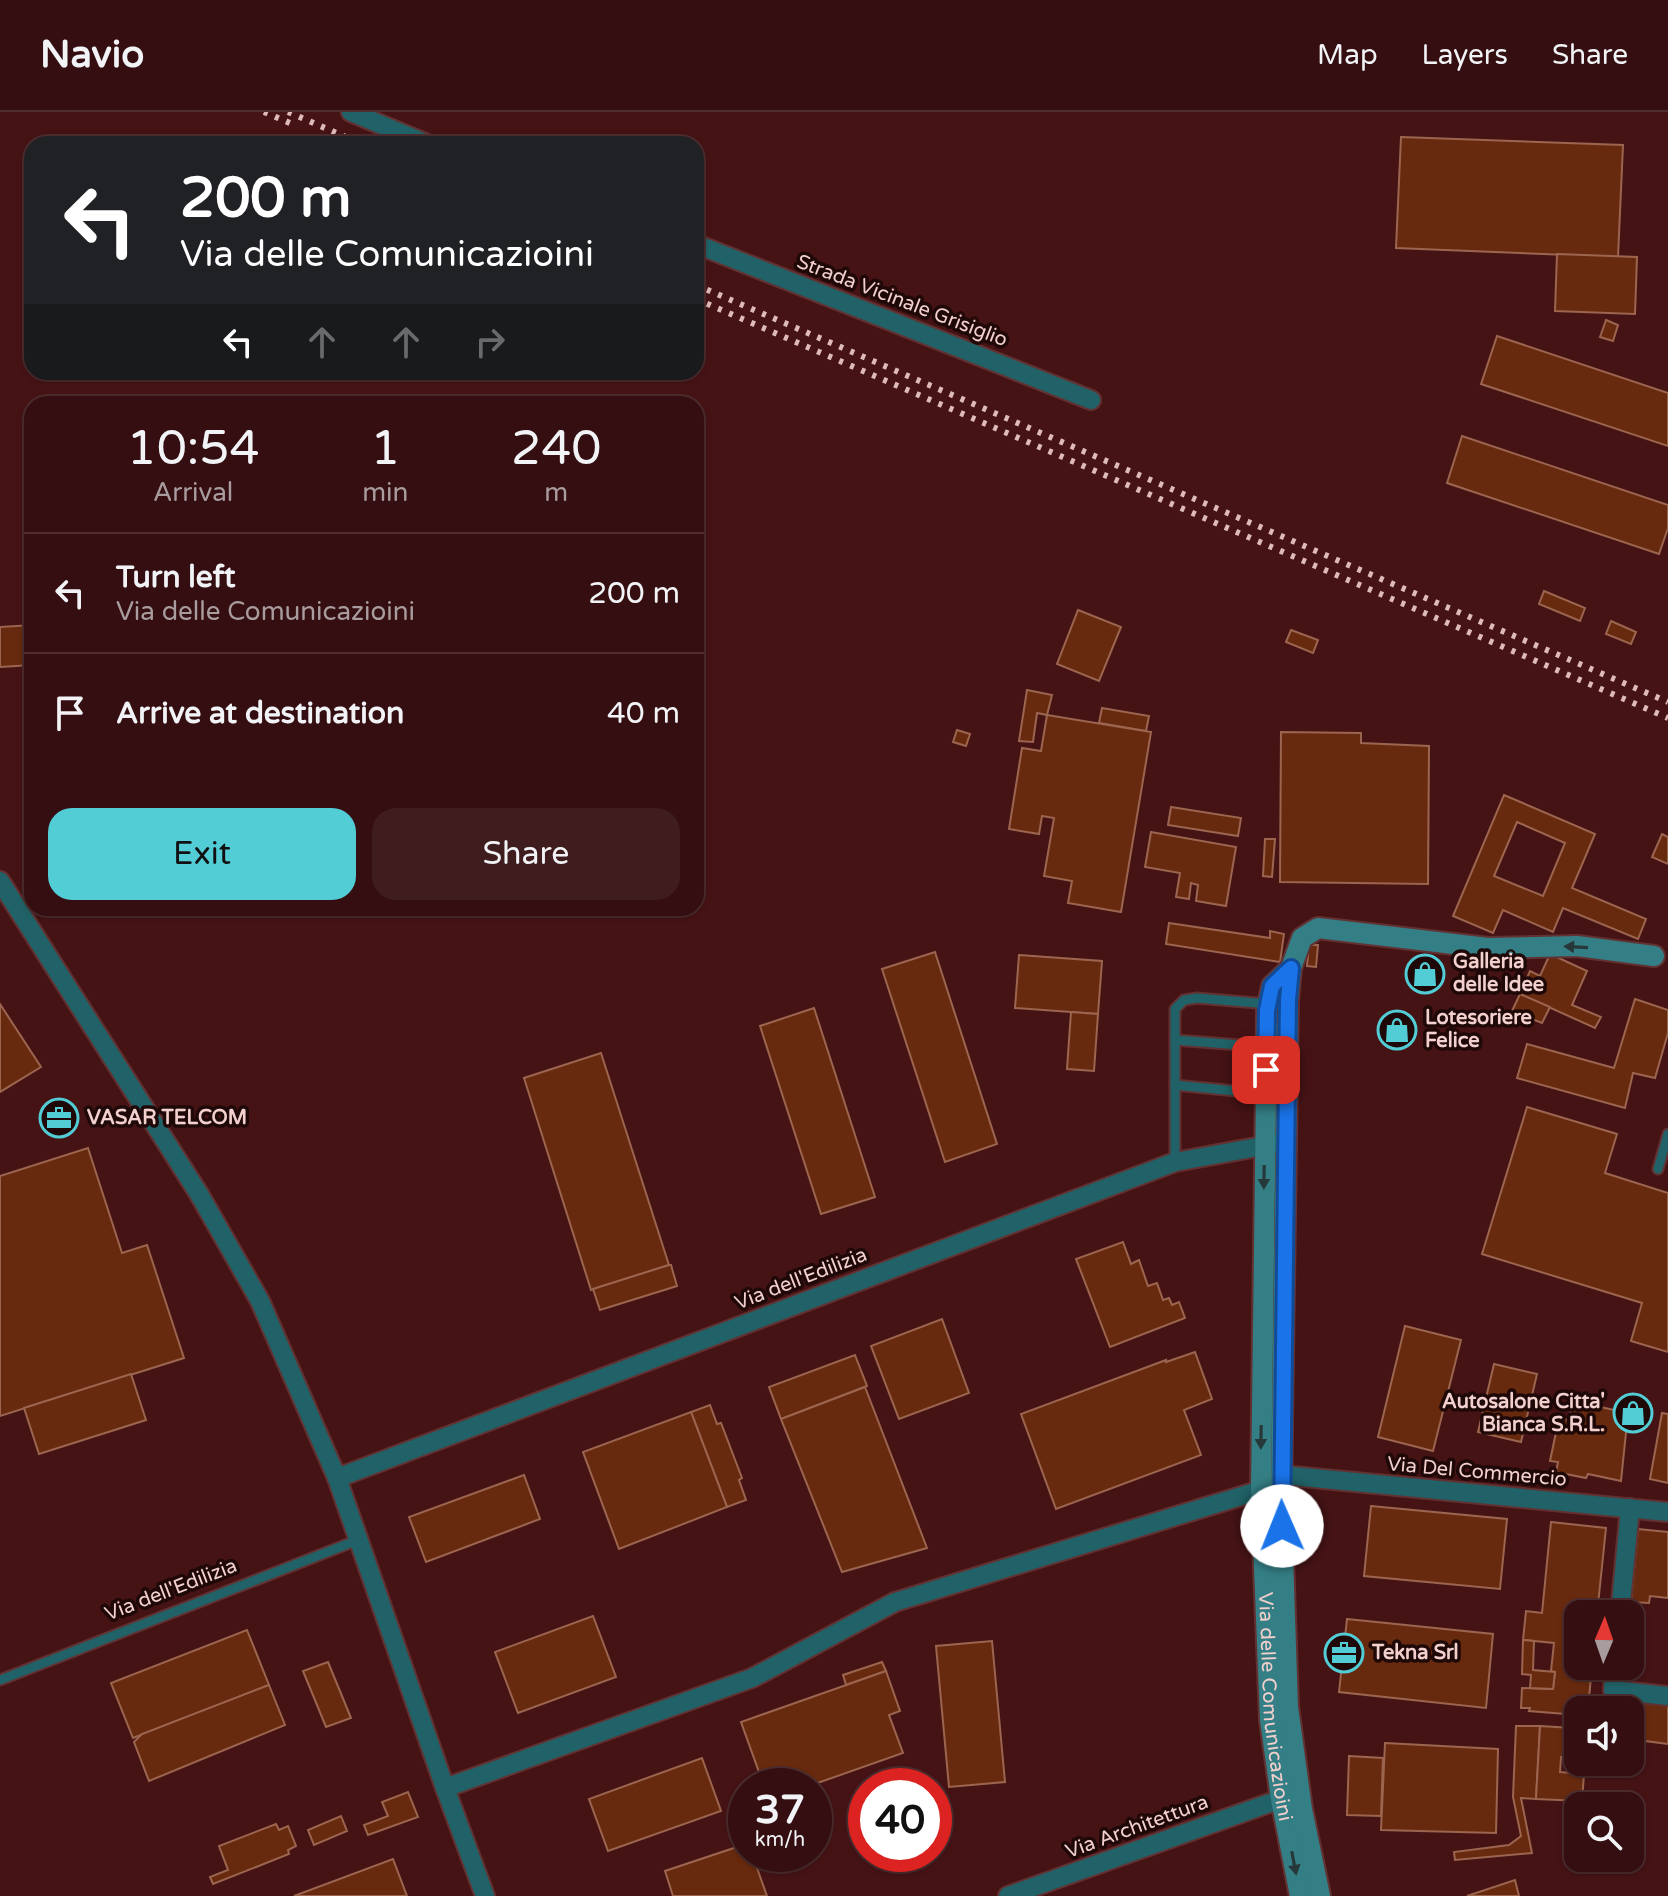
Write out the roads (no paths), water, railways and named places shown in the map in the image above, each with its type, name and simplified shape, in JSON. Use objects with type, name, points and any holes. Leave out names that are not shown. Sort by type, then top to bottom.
[{"type":"street","points":[[351,112],[408,136]]},
{"type":"street","name":"Strada Vicinale Grisiglio","points":[[704,247],[1091,400]]},
{"type":"street","points":[[0,881],[199,1194],[260,1301],[337,1478],[485,1896]]},
{"type":"street","points":[[1291,968],[1302,938],[1318,928],[1488,948],[1577,946],[1654,956]]},
{"type":"street","name":"Via delle Comunicazioini","points":[[1291,968],[1272,986],[1269,1004],[1261,1490],[1270,1720],[1281,1799],[1300,1896]]},
{"type":"street","name":"Via delle Comunicazioini","points":[[1291,968],[1281,1496],[1288,1707],[1302,1809],[1320,1896]]},
{"type":"street","name":"Via dell'Edilizia","points":[[337,1478],[1175,1162],[1286,1142]]},
{"type":"street","name":"Via Del Commercio","points":[[1282,1475],[1668,1512]]},
{"type":"street","points":[[445,1788],[752,1678],[895,1602],[1261,1490]]},
{"type":"street","points":[[1621,1600],[1630,1508]]},
{"type":"street","points":[[1614,1680],[1613,1690],[1668,1696]]},
{"type":"street","name":"Via Architettura","points":[[1008,1896],[1281,1799]]},
{"type":"lane","points":[[1175,1162],[1175,1009],[1184,1000],[1197,998],[1269,1004]]},
{"type":"lane","points":[[1175,1040],[1267,1047]]},
{"type":"lane","points":[[1175,1085],[1266,1094]]},
{"type":"lane","points":[[1658,1169],[1668,1134]]},
{"type":"lane","name":"Via dell'Edilizia","points":[[0,1680],[358,1540]]},
{"type":"railway","points":[[264,112],[297,126]]},
{"type":"railway","points":[[288,112],[344,136]]},
{"type":"railway","points":[[704,288],[1668,702]]},
{"type":"railway","points":[[704,302],[1668,718]]},
{"type":"place","name":"Galleria delle Idee","points":[[1425,974]]},
{"type":"place","name":"Lotesoriere Felice","points":[[1397,1030]]},
{"type":"place","name":"VASAR TELCOM","points":[[59,1118]]},
{"type":"place","name":"Autosalone Citta' Bianca S.R.L.","points":[[1633,1413]]},
{"type":"place","name":"Tekna Srl","points":[[1344,1653]]}]
